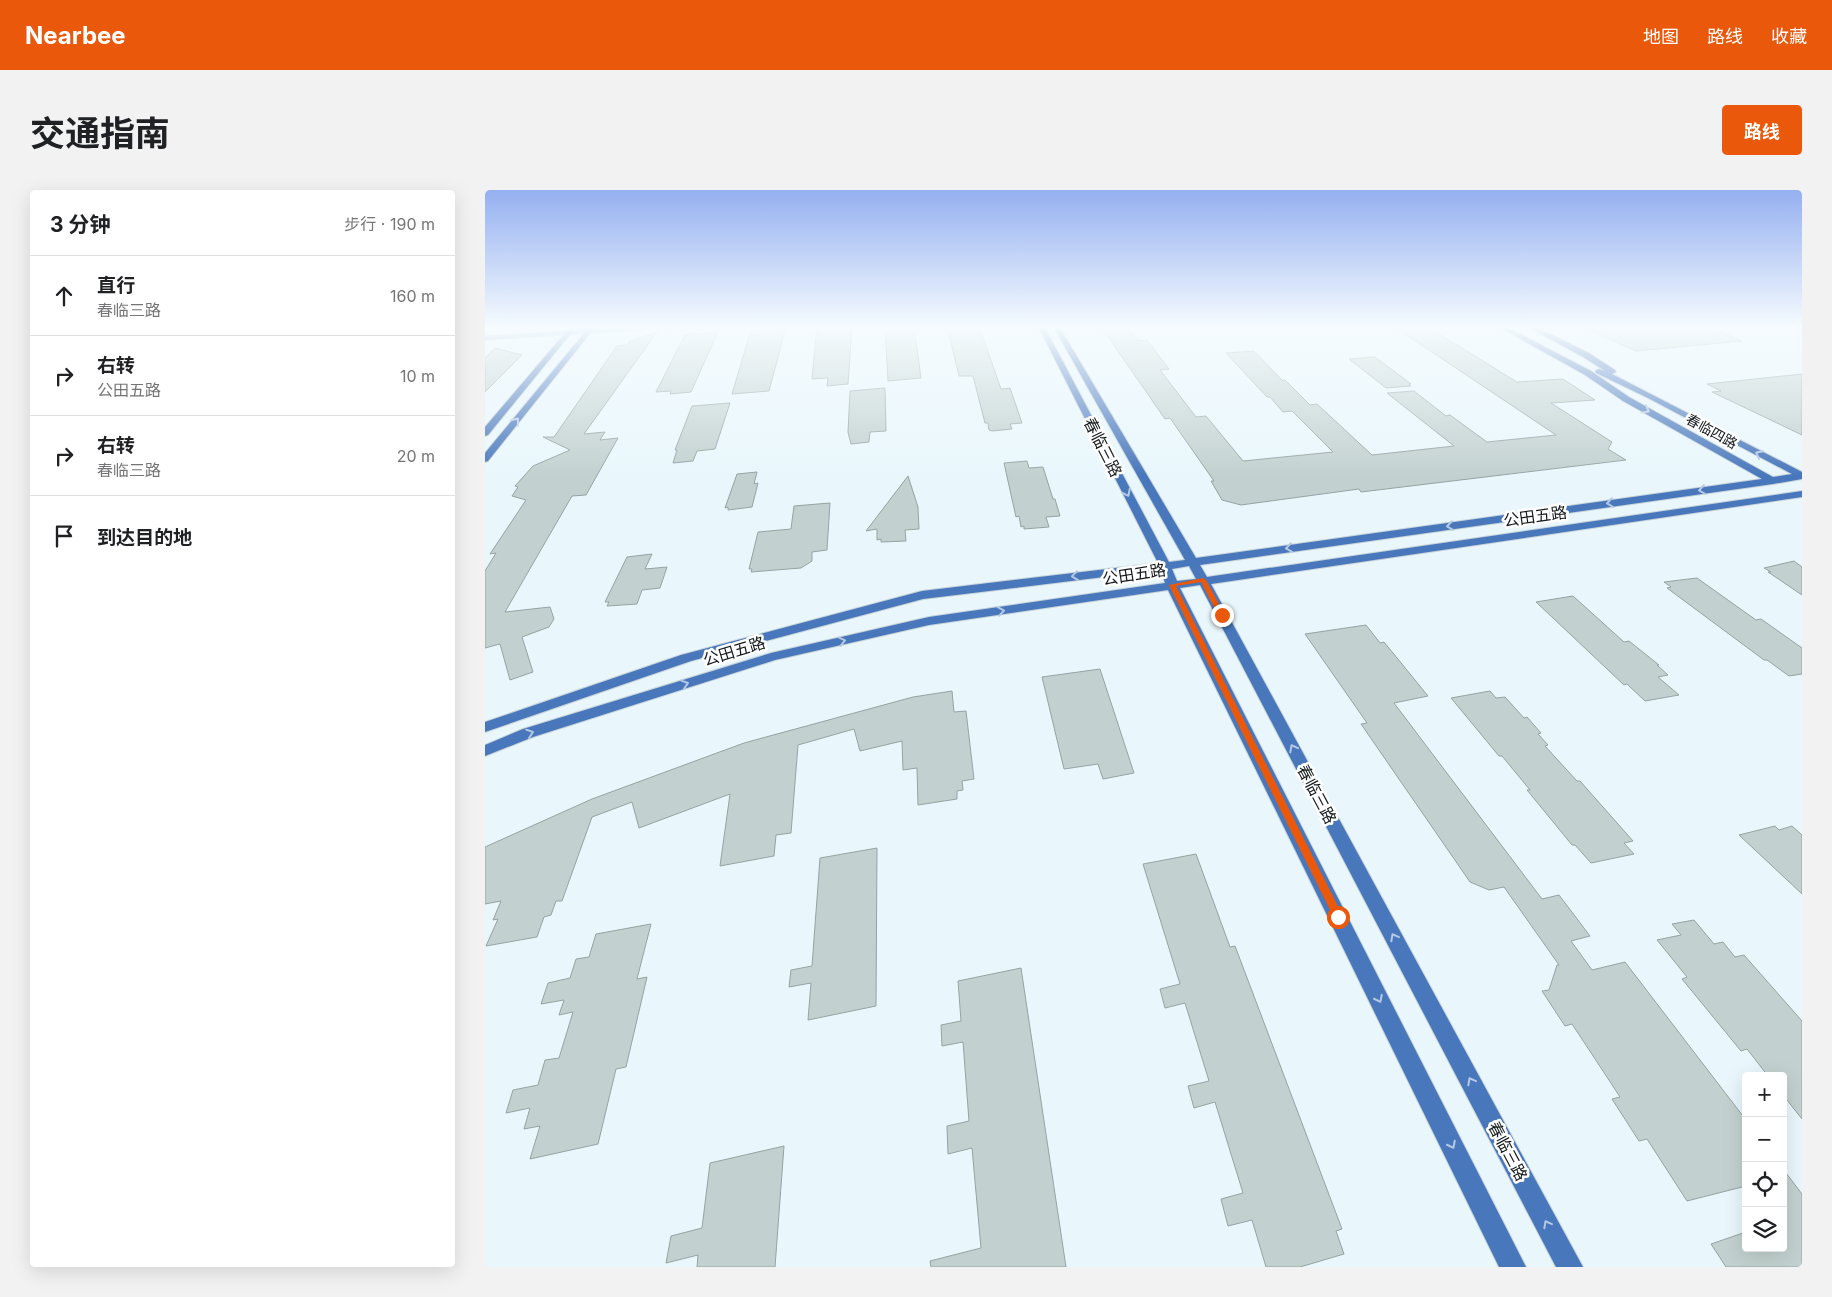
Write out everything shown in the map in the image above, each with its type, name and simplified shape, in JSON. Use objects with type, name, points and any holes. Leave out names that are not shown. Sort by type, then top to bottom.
[{"type":"street","points":[[485,433],[532,376]]},
{"type":"street","points":[[485,459],[552,376]]},
{"type":"street","name":"春临三路","points":[[1067,376],[1165,566],[1172,585],[1513,1267]]},
{"type":"street","name":"春临三路","points":[[1084,376],[1203,580],[1570,1267]]},
{"type":"street","points":[[1578,376],[1626,399]]},
{"type":"street","name":"春临四路","points":[[1593,376],[1626,399],[1771,480],[1802,493]]},
{"type":"street","name":"春临四路","points":[[1611,376],[1802,476]]},
{"type":"street","points":[[1620,376],[1651,396]]},
{"type":"street","name":"公田五路","points":[[485,727],[685,658],[921,595],[1165,566],[1802,476]]},
{"type":"street","name":"公田五路","points":[[485,751],[528,733],[771,656],[929,621],[1802,493]]},
{"type":"building","points":[[485,376],[501,376],[485,392]]},
{"type":"building","points":[[596,376],[625,376],[584,434],[605,432],[600,440],[618,438],[586,495],[572,496],[505,612],[550,607],[554,619],[549,627],[522,637],[533,672],[510,680],[500,644],[485,648],[485,571],[496,553],[490,554],[526,500],[512,496],[518,487],[515,486],[533,466],[570,450],[543,437],[554,437]]},
{"type":"building","points":[[664,376],[698,376],[691,392],[670,394],[671,391],[656,392]]},
{"type":"building","points":[[737,376],[773,376],[769,391],[732,394]]},
{"type":"building","points":[[812,376],[849,376],[848,384],[827,386],[828,378],[812,379]]},
{"type":"building","points":[[888,376],[921,376],[921,378],[888,381]]},
{"type":"building","points":[[973,376],[997,376],[1001,389],[1010,388],[1022,423],[1010,424],[1012,429],[992,431],[989,430],[988,423],[985,423]]},
{"type":"building","points":[[1135,376],[1165,376],[1196,417],[1206,416],[1243,461],[1333,452],[1292,411],[1283,412],[1248,376],[1278,376],[1285,380],[1310,405],[1317,404],[1372,455],[1454,446],[1387,393],[1414,391],[1446,416],[1450,415],[1487,442],[1556,435],[1468,376],[1508,376],[1517,382],[1563,379],[1595,400],[1551,403],[1612,442],[1608,449],[1626,460],[1361,492],[1359,489],[1241,505],[1222,500],[1211,481],[1214,481],[1170,418],[1165,419]]},
{"type":"building","points":[[1371,376],[1401,376],[1411,384],[1409,384],[1411,386],[1386,388]]},
{"type":"building","points":[[1781,376],[1802,376],[1802,435],[1712,392],[1721,391],[1707,384]]},
{"type":"building","points":[[885,388],[886,431],[870,432],[869,442],[851,444],[848,432],[850,391]]},
{"type":"building","points":[[730,403],[715,449],[697,451],[693,461],[673,463],[677,450],[675,450],[692,406]]},
{"type":"building","points":[[1027,461],[1029,468],[1043,467],[1053,499],[1055,499],[1060,516],[1046,517],[1049,527],[1024,529],[1024,526],[1021,527],[1019,516],[1016,517],[1004,463]]},
{"type":"building","points":[[757,472],[754,484],[758,483],[752,507],[728,510],[728,507],[725,508],[737,474]]},
{"type":"building","points":[[908,476],[918,507],[919,529],[905,530],[906,541],[881,542],[881,539],[877,540],[877,529],[866,531]]},
{"type":"building","points":[[830,503],[827,550],[812,552],[812,561],[801,568],[751,572],[752,569],[749,569],[758,532],[791,529],[794,506]]},
{"type":"building","points":[[652,554],[645,569],[667,567],[660,588],[642,590],[637,604],[607,606],[609,602],[605,602],[627,557]]},
{"type":"building","points":[[1794,561],[1802,567],[1802,595],[1764,568]]},
{"type":"building","points":[[1697,578],[1756,620],[1761,619],[1802,648],[1802,674],[1789,676],[1767,660],[1764,660],[1667,588],[1671,587],[1664,582]]},
{"type":"building","points":[[1573,596],[1624,642],[1629,641],[1659,665],[1657,665],[1668,675],[1658,677],[1679,695],[1645,701],[1627,684],[1624,685],[1536,602]]},
{"type":"building","points":[[1366,625],[1380,643],[1384,642],[1428,696],[1394,703],[1542,899],[1559,895],[1590,936],[1571,941],[1592,970],[1625,962],[1742,1115],[1742,1187],[1687,1201],[1647,1139],[1639,1141],[1612,1099],[1620,1097],[1572,1024],[1565,1026],[1542,991],[1549,990],[1557,965],[1559,965],[1504,887],[1489,890],[1470,882],[1361,724],[1367,723],[1305,634]]},
{"type":"building","points":[[1100,669],[1134,773],[1103,779],[1098,764],[1064,769],[1042,677]]},
{"type":"building","points":[[952,691],[954,712],[966,711],[974,779],[962,781],[963,790],[957,791],[957,799],[918,805],[917,768],[903,770],[902,741],[860,751],[854,729],[798,745],[791,833],[776,835],[774,856],[720,866],[730,794],[639,828],[632,802],[592,817],[562,901],[556,901],[551,915],[544,917],[537,937],[486,946],[498,919],[493,920],[501,901],[485,904],[485,847],[592,799],[744,743],[913,697]]},
{"type":"building","points":[[1490,691],[1496,698],[1505,697],[1524,718],[1527,717],[1541,733],[1538,734],[1548,745],[1545,746],[1577,781],[1580,781],[1633,841],[1624,843],[1634,854],[1591,863],[1575,845],[1572,845],[1527,790],[1530,790],[1451,698]]},
{"type":"building","points":[[1775,826],[1779,830],[1792,826],[1802,835],[1802,894],[1739,835]]},
{"type":"building","points":[[877,848],[876,1006],[808,1020],[811,983],[789,987],[791,970],[812,966],[820,858]]},
{"type":"building","points":[[1196,854],[1230,947],[1235,946],[1342,1229],[1336,1231],[1344,1254],[1300,1267],[1266,1267],[1252,1220],[1228,1226],[1221,1199],[1243,1193],[1215,1102],[1194,1108],[1188,1086],[1209,1081],[1185,1003],[1165,1008],[1160,989],[1180,984],[1143,864]]},
{"type":"building","points":[[1694,920],[1714,944],[1723,942],[1735,957],[1744,955],[1802,1021],[1802,1119],[1787,1100],[1787,1072],[1765,1072],[1747,1049],[1741,1051],[1682,979],[1687,977],[1657,940],[1681,935],[1672,924]]},
{"type":"building","points":[[651,924],[637,979],[647,977],[626,1067],[616,1069],[598,1144],[530,1159],[540,1126],[524,1129],[530,1108],[506,1113],[513,1090],[538,1085],[545,1060],[559,1058],[573,1012],[559,1015],[564,1000],[541,1004],[548,983],[570,978],[576,959],[589,957],[596,934]]},
{"type":"building","points":[[1021,968],[1066,1267],[931,1267],[930,1261],[981,1248],[972,1148],[948,1154],[947,1126],[969,1121],[963,1042],[942,1046],[941,1025],[961,1021],[958,981]]},
{"type":"building","points":[[784,1146],[775,1267],[697,1267],[698,1255],[666,1263],[671,1236],[702,1228],[710,1163]]},
{"type":"building","points":[[1787,1174],[1802,1194],[1802,1267],[1726,1267],[1711,1244],[1742,1233],[1742,1252],[1787,1252]]},
{"type":"route","points":[[1222,615],[1203,580],[1172,585],[1338,917]]}]
